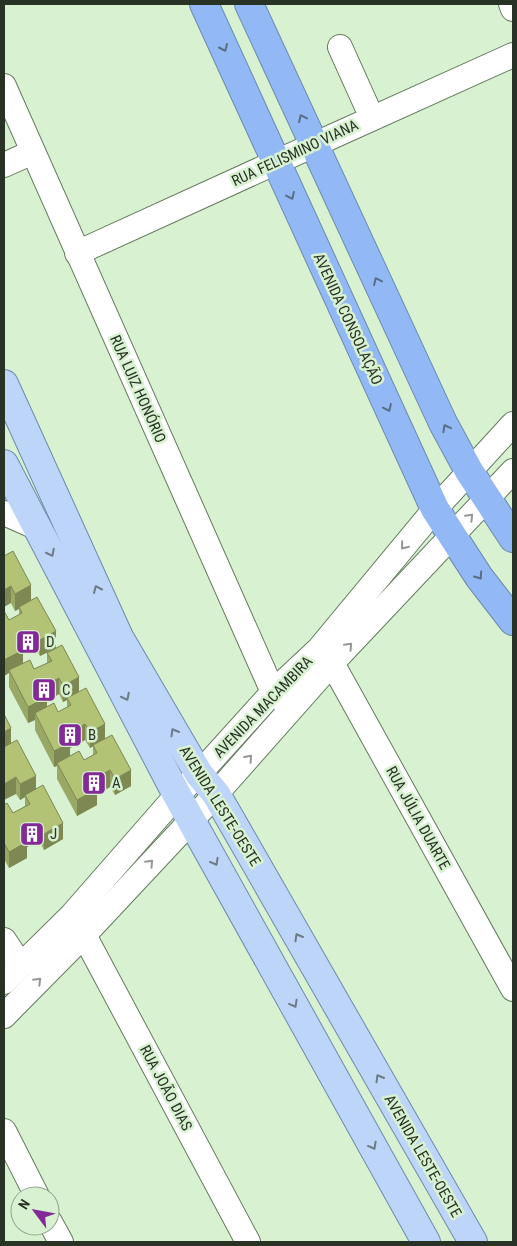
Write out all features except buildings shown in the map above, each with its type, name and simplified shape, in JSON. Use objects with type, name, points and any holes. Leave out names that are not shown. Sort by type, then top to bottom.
[{"type":"highway","name":"AVENIDA CONSOLAÇÃO","points":[[204,4],[435,509],[479,577],[513,621]]},
{"type":"highway","points":[[250,4],[443,423],[469,471],[513,538]]},
{"type":"main road","name":"AVENIDA LESTE-OESTE","points":[[4,384],[16,443],[119,637],[199,774],[216,794],[473,1242]]},
{"type":"main road","name":"AVENIDA LESTE-OESTE","points":[[4,464],[177,795],[426,1242]]},
{"type":"street","points":[[511,4],[513,9]]},
{"type":"street","points":[[340,48],[372,118]]},
{"type":"street","name":"RUA FELISMINO VIANA","points":[[77,253],[513,55]]},
{"type":"street","name":"RUA LUIZ HONÓRIO","points":[[4,86],[273,692]]},
{"type":"street","points":[[4,165],[33,152]]},
{"type":"street","name":"AVENIDA MACAMBIRA","points":[[4,982],[20,964],[78,925],[216,794],[293,708],[325,656],[435,509],[513,424]]},
{"type":"street","name":"AVENIDA MACAMBIRA","points":[[4,1016],[78,925],[177,795],[199,774],[273,692],[325,656],[452,536],[513,471]]},
{"type":"street","points":[[4,513],[38,528]]},
{"type":"street","name":"RUA JÚLIA DUARTE","points":[[325,656],[513,988]]},
{"type":"street","points":[[273,692],[293,708]]},
{"type":"street","name":"RUA JOÃO DIAS","points":[[78,925],[248,1242]]},
{"type":"street","points":[[4,940],[20,964]]},
{"type":"street","points":[[4,1131],[32,1186]]},
{"type":"place","name":"D","points":[[28,642]]},
{"type":"place","name":"C","points":[[44,690]]},
{"type":"place","name":"B","points":[[70,735]]},
{"type":"place","name":"A","points":[[94,783]]},
{"type":"place","name":"J","points":[[32,834]]}]
